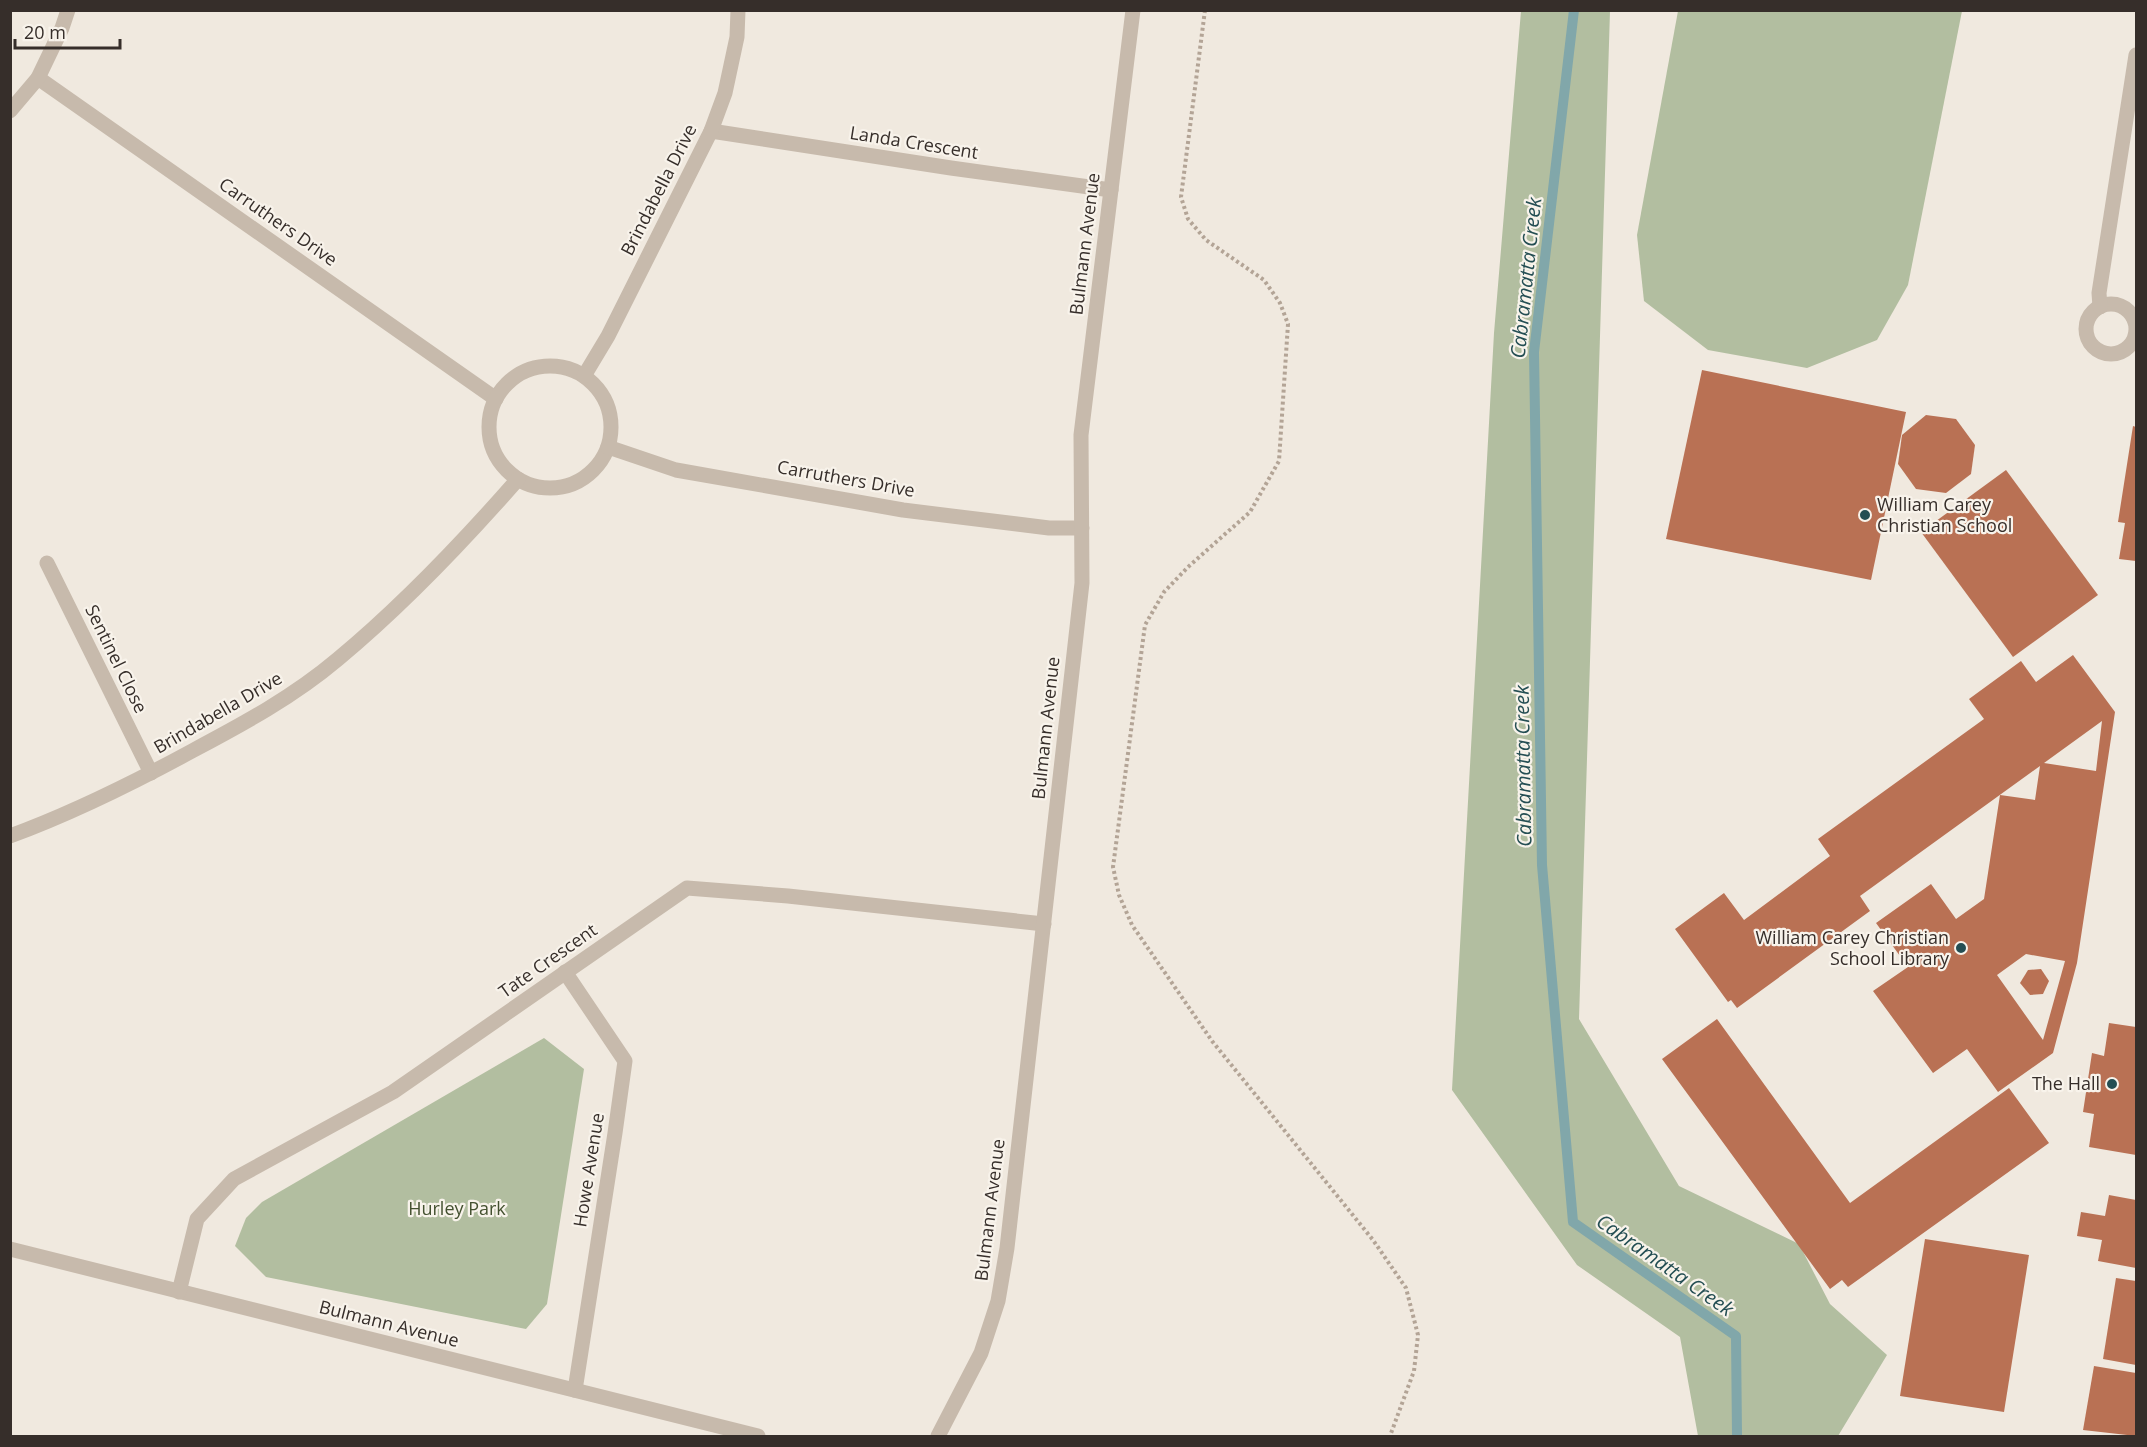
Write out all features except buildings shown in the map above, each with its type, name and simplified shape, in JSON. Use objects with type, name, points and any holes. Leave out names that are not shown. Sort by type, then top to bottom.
[{"type":"street","points":[[10,111],[38,78],[68,10]]},
{"type":"street","name":"Brindabella Drive","points":[[584,376],[608,336],[691,167],[711,132],[725,93],[737,37],[738,10]]},
{"type":"street","name":"Bulmann Avenue","points":[[938,1437],[981,1353],[998,1301],[1007,1248],[1082,583],[1081,435],[1133,10]]},
{"type":"street","points":[[2100,307],[2099,293],[2136,55]]},
{"type":"street","name":"Carruthers Drive","points":[[38,78],[496,399]]},
{"type":"street","name":"Landa Crescent","points":[[711,132],[1111,190]]},
{"type":"street","points":[[555,366],[584,376],[599,390],[607,404],[612,424],[608,447],[601,463],[576,483],[553,488],[527,484],[518,479],[504,468],[492,446],[489,420],[496,399],[510,382],[530,369],[555,366]]},
{"type":"street","name":"Carruthers Drive","points":[[608,447],[676,470],[903,510],[1049,528],[1082,528]]},
{"type":"street","name":"Brindabella Drive","points":[[10,836],[102,798],[269,710],[337,660],[400,603],[472,532],[518,479]]},
{"type":"street","name":"Sentinel Close","points":[[47,563],[151,773]]},
{"type":"street","name":"Tate Crescent","points":[[179,1292],[197,1219],[234,1179],[393,1092],[687,888],[788,896],[1044,924]]},
{"type":"street","name":"Howe Avenue","points":[[565,972],[624,1061],[575,1390]]},
{"type":"street","name":"Bulmann Avenue","points":[[10,1249],[758,1437]]},
{"type":"path","points":[[1205,10],[1181,197],[1188,219],[1206,240],[1264,280],[1280,303],[1288,324],[1279,461],[1250,512],[1188,567],[1164,592],[1145,625],[1113,867],[1119,895],[1132,925],[1212,1041],[1373,1240],[1406,1288],[1418,1335],[1414,1371],[1390,1437]]},
{"type":"green space","points":[[1521,11],[1610,11],[1579,1019],[1679,1186],[1799,1244],[1830,1304],[1887,1355],[1838,1436],[1698,1436],[1680,1337],[1577,1265],[1452,1090],[1494,333]]},
{"type":"green space","points":[[1678,11],[1962,11],[1908,285],[1877,340],[1807,368],[1708,350],[1644,301],[1637,235]]},
{"type":"green space","name":"Hurley Park","points":[[544,1038],[584,1069],[547,1304],[526,1329],[266,1277],[235,1246],[246,1218],[262,1202]]},
{"type":"waterway","name":"Cabramatta Creek","points":[[1574,10],[1534,352],[1542,865],[1573,1222],[1736,1336],[1737,1436]]},
{"type":"place","name":"William Carey Christian School","points":[[1865,515]]},
{"type":"place","name":"William Carey Christian School Library","points":[[1961,948]]},
{"type":"place","name":"The Hall","points":[[2112,1084]]}]
